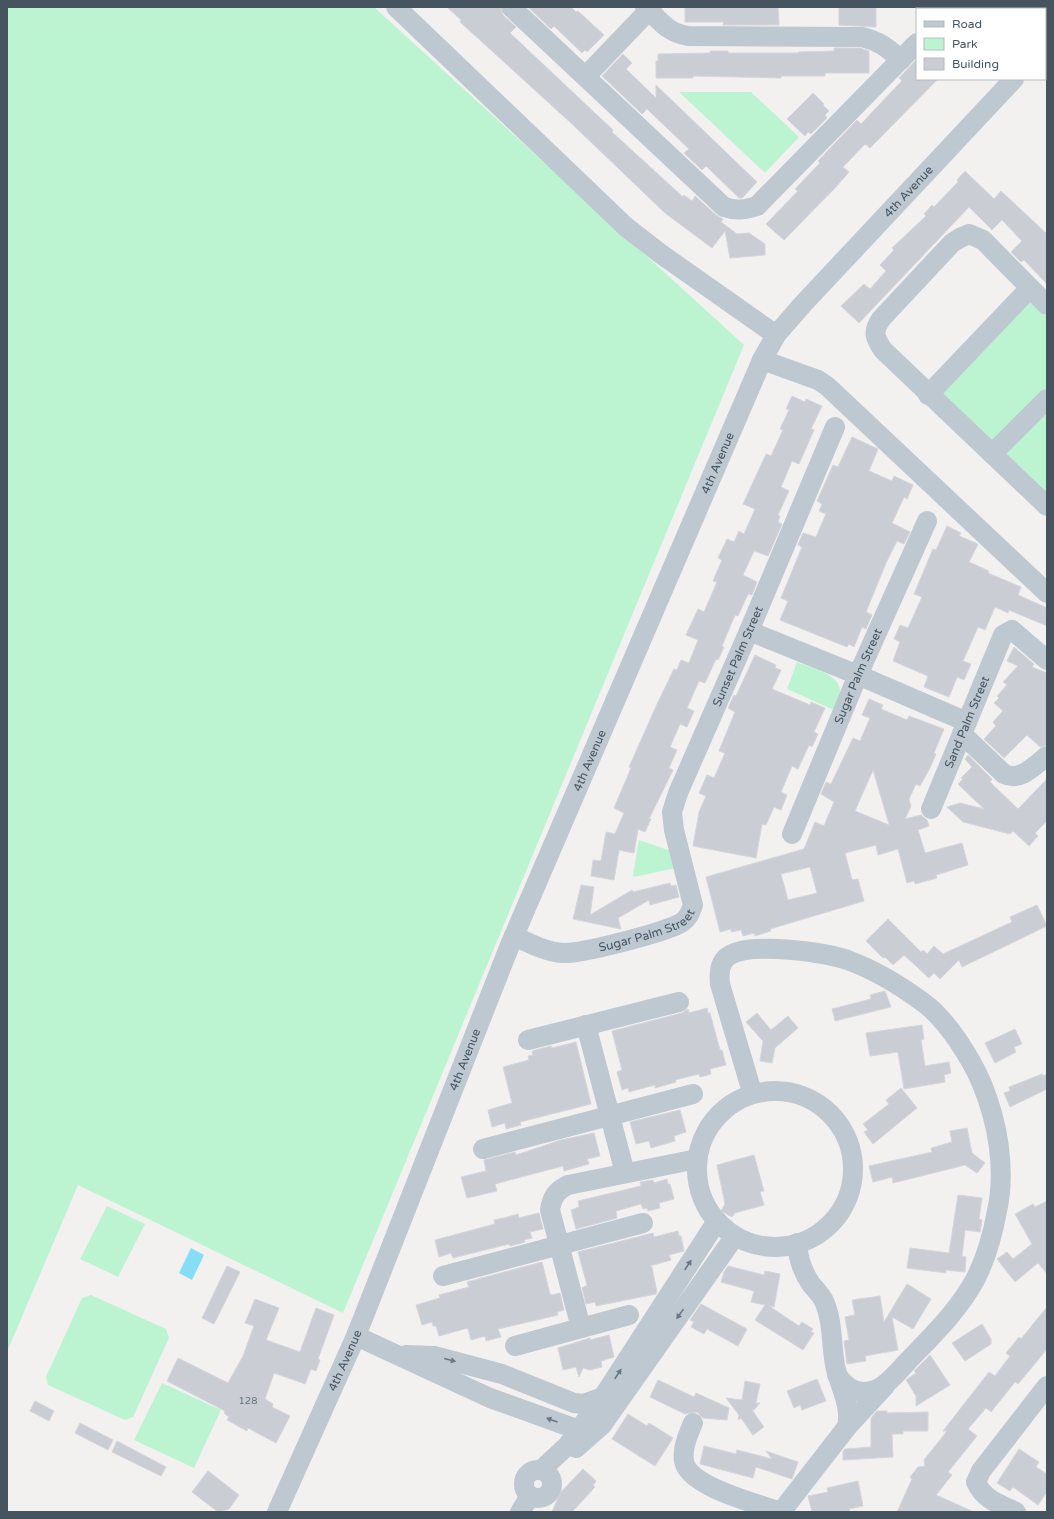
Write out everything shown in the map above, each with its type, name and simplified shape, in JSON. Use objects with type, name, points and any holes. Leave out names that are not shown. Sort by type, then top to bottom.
[{"type":"street","points":[[396,7],[626,227],[661,254],[776,335]]},
{"type":"street","points":[[511,7],[724,207],[734,210],[748,209],[757,206],[916,44]]},
{"type":"street","points":[[586,76],[649,8],[675,34],[688,36],[862,36],[885,45],[901,60]]},
{"type":"street","name":"4th Avenue","points":[[277,1512],[356,1336],[512,940],[762,360],[776,335],[803,304],[1013,80]]},
{"type":"street","points":[[1047,305],[977,236],[969,234],[952,243],[875,327],[875,335],[883,350],[1047,506]]},
{"type":"street","points":[[928,394],[1030,288]]},
{"type":"street","points":[[762,360],[818,380],[827,386],[1047,593]]},
{"type":"street","points":[[992,454],[1047,399]]},
{"type":"street","name":"Sunset Palm Street","points":[[690,890],[674,830],[672,812],[686,770],[750,631],[835,427]]},
{"type":"street","name":"Sugar Palm Street","points":[[792,834],[858,675],[927,521]]},
{"type":"street","name":"Sand Palm Street","points":[[930,809],[1003,635],[1012,630],[1047,660]]},
{"type":"street","points":[[750,631],[858,675],[964,728],[1004,774],[1012,777],[1020,776],[1047,756]]},
{"type":"street","name":"Sugar Palm Street","points":[[512,940],[563,953],[582,951],[620,942],[680,924],[688,917],[693,905],[690,890]]},
{"type":"street","points":[[693,1423],[685,1446],[684,1454],[684,1462],[691,1473],[708,1486],[782,1512],[847,1427],[948,1318],[969,1289],[984,1257],[997,1212],[1001,1189],[998,1150],[993,1121],[982,1084],[967,1056],[944,1023],[926,1005],[877,972],[848,960],[803,951],[767,948],[743,951],[730,955],[722,963],[719,972],[720,984],[752,1092]]},
{"type":"street","points":[[528,1040],[678,1002]]},
{"type":"street","points":[[586,1025],[625,1173]]},
{"type":"street","points":[[780,1091],[805,1097],[826,1110],[839,1124],[843,1129],[852,1152],[854,1177],[847,1201],[833,1222],[813,1238],[789,1246],[762,1247],[735,1236],[717,1221],[702,1199],[697,1173],[697,1159],[700,1147],[712,1123],[731,1105],[752,1092],[780,1091]]},
{"type":"street","points":[[483,1149],[693,1094]]},
{"type":"street","points":[[581,1328],[550,1210],[551,1199],[558,1190],[568,1185],[697,1159]]},
{"type":"street","points":[[545,1472],[568,1445],[603,1397],[717,1221]]},
{"type":"street","points":[[443,1276],[643,1223]]},
{"type":"street","points":[[545,1472],[602,1425],[735,1236]]},
{"type":"street","points":[[797,1244],[798,1256],[803,1272],[823,1299],[827,1309],[837,1375],[848,1409],[849,1418],[847,1427]]},
{"type":"street","points":[[515,1346],[629,1315]]},
{"type":"street","points":[[356,1336],[490,1398],[579,1430],[594,1430],[602,1425]]},
{"type":"street","points":[[398,1355],[434,1356],[502,1374],[574,1403],[584,1404],[603,1397]]},
{"type":"street","points":[[837,1375],[844,1384],[851,1389],[859,1391],[876,1390],[891,1379]]},
{"type":"street","points":[[1016,1512],[990,1500],[981,1492],[976,1482],[981,1471],[1047,1386]]},
{"type":"street","points":[[525,1504],[543,1497],[550,1492],[552,1483],[545,1472]]},
{"type":"green space","points":[[7,7],[374,7],[744,345],[343,1313],[78,1185],[7,1352]]},
{"type":"green space","points":[[679,92],[751,92],[799,137],[765,173]]},
{"type":"green space","points":[[1030,301],[1047,317],[1047,387],[993,442],[942,393]]},
{"type":"green space","points":[[1047,411],[1047,492],[1006,453]]},
{"type":"green space","points":[[797,662],[817,669],[831,676],[836,681],[839,686],[840,693],[834,710],[787,689]]},
{"type":"green space","points":[[639,840],[671,851],[676,868],[634,877],[633,874]]},
{"type":"green space","points":[[107,1206],[145,1224],[118,1277],[80,1259]]},
{"type":"green space","points":[[91,1295],[166,1329],[169,1338],[133,1417],[125,1420],[48,1385],[46,1377],[82,1298]]},
{"type":"green space","points":[[162,1383],[221,1410],[194,1468],[134,1440]]},
{"type":"water","points":[[191,1248],[204,1255],[192,1280],[179,1273]]},
{"type":"building","points":[[447,7],[500,7],[503,15],[516,27],[510,33],[613,130],[612,132],[683,197],[684,195],[692,201],[695,196],[716,215],[723,219],[721,222],[737,234],[749,233],[765,244],[765,255],[730,258],[725,231],[712,248],[665,213],[572,124],[460,22],[461,20]]},
{"type":"building","points":[[528,7],[571,7],[576,12],[578,11],[604,35],[587,52],[585,50],[582,53],[554,26],[551,29]]},
{"type":"building","points":[[685,7],[778,7],[779,25],[723,25],[724,22],[685,22]]},
{"type":"building","points":[[839,7],[876,7],[876,27],[839,25]]},
{"type":"building","points":[[834,48],[860,48],[869,51],[869,73],[825,73],[825,76],[781,76],[781,78],[693,76],[693,78],[656,78],[656,61],[658,61],[658,54],[710,53],[710,51],[728,51],[728,53],[798,53],[834,51]]},
{"type":"building","points":[[623,54],[632,63],[626,69],[656,98],[656,85],[757,182],[742,198],[739,198],[706,166],[702,170],[684,153],[689,149],[647,109],[642,114],[602,76]]},
{"type":"building","points":[[916,60],[916,80],[937,80],[870,148],[865,144],[843,167],[849,172],[784,240],[766,224],[798,191],[795,189],[820,163],[818,161],[857,120],[861,124],[902,81],[899,78]]},
{"type":"building","points":[[813,93],[829,111],[825,115],[827,118],[811,134],[808,132],[805,136],[787,119]]},
{"type":"building","points":[[965,171],[994,199],[1001,191],[1047,234],[1047,284],[1024,260],[1021,262],[1011,252],[1022,241],[1002,220],[992,230],[969,207],[859,323],[841,306],[864,284],[870,289],[886,271],[880,265],[894,250],[892,248],[926,216],[924,214],[932,205],[934,207],[958,182],[957,180]]},
{"type":"building","points":[[792,396],[805,402],[806,399],[822,406],[811,429],[814,430],[799,464],[792,461],[781,487],[789,491],[778,515],[780,516],[778,522],[782,524],[768,556],[754,551],[743,575],[757,582],[752,595],[748,594],[738,616],[735,615],[722,646],[724,647],[718,660],[716,659],[705,683],[699,681],[687,708],[694,711],[687,727],[680,724],[670,747],[677,750],[669,768],[673,770],[649,819],[651,819],[645,832],[638,829],[634,853],[619,850],[614,880],[591,876],[593,860],[601,861],[606,832],[615,834],[624,813],[614,808],[631,768],[629,767],[658,702],[674,669],[677,670],[681,660],[689,663],[698,640],[686,635],[698,609],[704,612],[717,582],[713,581],[722,560],[718,558],[727,539],[734,542],[739,531],[744,534],[755,509],[743,504],[766,454],[771,456],[783,430],[780,429],[789,410],[786,409]]},
{"type":"building","points":[[852,437],[878,449],[869,471],[892,481],[894,476],[913,485],[907,499],[904,497],[892,523],[910,532],[904,544],[897,541],[886,563],[866,612],[872,615],[866,629],[862,627],[854,647],[849,644],[847,647],[780,620],[788,601],[781,598],[802,547],[798,545],[803,533],[816,537],[826,514],[819,511],[822,504],[817,501],[833,465],[838,467]]},
{"type":"building","points":[[947,526],[961,533],[959,536],[978,544],[969,562],[989,571],[988,573],[1021,587],[1018,595],[1047,608],[1047,626],[1009,610],[1008,613],[995,607],[985,630],[978,627],[963,661],[971,664],[964,680],[957,677],[949,697],[924,687],[928,676],[893,661],[900,642],[894,639],[900,625],[908,628],[922,597],[914,594],[933,549],[936,550]]},
{"type":"building","points":[[1014,647],[1034,664],[1032,667],[1047,673],[1047,745],[1040,747],[1027,735],[1004,758],[984,739],[996,726],[993,722],[1003,711],[994,703],[999,698],[997,696],[1007,685],[1003,682],[1018,666],[1007,661]]},
{"type":"building","points":[[755,655],[776,665],[775,668],[781,670],[772,689],[810,705],[811,702],[825,708],[814,732],[818,734],[812,747],[809,745],[798,769],[792,766],[781,792],[787,795],[781,810],[774,807],[766,825],[762,824],[756,858],[693,846],[699,812],[706,796],[699,793],[707,775],[714,778],[725,753],[719,751],[735,712],[728,708],[734,695],[736,696]]},
{"type":"building","points":[[869,699],[883,705],[881,709],[907,720],[909,716],[944,729],[934,753],[936,754],[930,768],[920,786],[916,784],[909,799],[911,806],[905,819],[921,815],[927,820],[929,826],[918,830],[925,853],[962,843],[968,865],[936,875],[937,878],[915,884],[914,881],[907,883],[898,849],[878,855],[876,845],[845,853],[852,880],[858,879],[864,901],[770,929],[771,931],[755,936],[754,933],[743,936],[741,930],[731,932],[731,929],[720,932],[706,877],[804,849],[815,822],[824,826],[834,802],[821,794],[826,782],[831,784],[853,738],[860,741],[870,718],[862,715]],"holes":[[[873,770],[889,824],[889,825],[855,811]],[[810,867],[817,893],[788,900],[781,874]]]},
{"type":"building","points":[[968,755],[992,779],[990,782],[1018,809],[1047,779],[1047,821],[1035,833],[1038,836],[1029,846],[1013,831],[1010,834],[963,822],[947,807],[960,803],[984,809],[958,784],[963,779],[961,778],[972,767],[965,759]]},
{"type":"building","points":[[670,883],[671,886],[676,885],[679,897],[650,905],[649,900],[618,918],[621,929],[573,919],[581,885],[594,887],[590,915],[632,890],[633,892]]},
{"type":"building","points":[[1037,905],[1047,926],[962,967],[959,960],[940,979],[934,973],[929,978],[904,955],[893,965],[885,957],[883,958],[866,941],[888,919],[921,952],[923,950],[927,954],[934,946],[943,954],[1012,922],[1010,917]]},
{"type":"building","points":[[885,991],[891,1007],[835,1021],[832,1009],[871,999],[870,995]]},
{"type":"building","points":[[707,1008],[708,1013],[710,1013],[720,1050],[722,1050],[726,1065],[710,1069],[711,1074],[700,1077],[699,1074],[675,1080],[676,1082],[655,1088],[655,1085],[629,1092],[628,1088],[622,1090],[617,1072],[622,1070],[612,1031],[682,1013],[688,1009],[689,1013]]},
{"type":"building","points":[[757,1013],[771,1030],[788,1016],[798,1028],[775,1048],[772,1063],[760,1061],[763,1041],[746,1022]]},
{"type":"building","points":[[922,1025],[924,1039],[921,1040],[925,1066],[949,1062],[951,1073],[944,1075],[945,1082],[904,1089],[898,1052],[870,1056],[866,1033]]},
{"type":"building","points":[[1015,1029],[1022,1044],[1014,1047],[1016,1052],[995,1063],[985,1043]]},
{"type":"building","points":[[576,1042],[591,1104],[520,1122],[521,1125],[506,1129],[505,1123],[492,1127],[488,1110],[512,1103],[503,1067],[529,1060],[528,1056],[533,1055],[532,1051]]},
{"type":"building","points":[[1042,1074],[1043,1076],[1047,1074],[1047,1089],[1010,1107],[1004,1093],[1010,1091],[1009,1087]]},
{"type":"building","points":[[901,1088],[917,1108],[873,1144],[864,1132],[868,1130],[863,1124],[889,1104],[886,1100]]},
{"type":"building","points":[[680,1110],[686,1132],[674,1136],[675,1141],[651,1148],[649,1141],[636,1144],[630,1122]]},
{"type":"building","points":[[967,1128],[972,1153],[985,1163],[977,1173],[965,1165],[893,1183],[892,1177],[873,1182],[869,1166],[932,1152],[931,1148],[952,1142],[950,1131]]},
{"type":"building","points":[[594,1133],[600,1156],[587,1159],[589,1164],[564,1171],[563,1166],[495,1184],[497,1191],[467,1198],[461,1177],[486,1171],[484,1160],[515,1152],[516,1155],[561,1140]]},
{"type":"building","points":[[754,1155],[764,1191],[760,1192],[764,1205],[735,1213],[732,1217],[721,1211],[725,1204],[717,1165]]},
{"type":"building","points":[[667,1179],[674,1199],[659,1203],[660,1208],[648,1211],[647,1208],[643,1209],[641,1204],[616,1211],[617,1218],[576,1229],[571,1210],[579,1207],[578,1201],[641,1186],[640,1182],[653,1180],[654,1183]]},
{"type":"building","points":[[958,1195],[982,1198],[979,1219],[982,1220],[980,1232],[965,1230],[962,1256],[966,1257],[965,1272],[946,1270],[946,1273],[907,1268],[910,1248],[949,1253]]},
{"type":"building","points":[[1047,1201],[1047,1274],[1038,1263],[1015,1282],[997,1259],[1007,1252],[1013,1259],[1032,1244],[1015,1214],[1033,1204],[1035,1207]]},
{"type":"building","points":[[539,1213],[543,1229],[530,1232],[532,1238],[524,1240],[525,1242],[510,1246],[509,1244],[453,1258],[451,1253],[439,1257],[435,1240],[495,1224],[494,1220],[518,1214],[519,1218]]},
{"type":"building","points":[[678,1231],[679,1236],[681,1236],[684,1251],[669,1255],[671,1260],[650,1266],[652,1267],[657,1292],[656,1294],[596,1306],[595,1302],[586,1304],[582,1288],[587,1285],[578,1252],[653,1233],[654,1237]]},
{"type":"building","points":[[542,1262],[550,1294],[560,1293],[564,1310],[557,1312],[558,1315],[498,1329],[501,1337],[486,1341],[485,1336],[471,1340],[468,1328],[439,1336],[436,1326],[433,1326],[432,1322],[422,1325],[416,1305],[440,1298],[439,1295],[469,1287],[467,1282]]},
{"type":"building","points":[[227,1266],[240,1272],[214,1324],[202,1318]]},
{"type":"building","points":[[728,1266],[764,1275],[765,1271],[780,1274],[774,1307],[769,1306],[799,1326],[802,1322],[813,1329],[811,1332],[814,1333],[803,1350],[755,1320],[765,1305],[751,1302],[754,1291],[721,1282],[724,1272]]},
{"type":"building","points":[[907,1284],[931,1299],[913,1329],[892,1317],[898,1350],[865,1356],[866,1361],[847,1364],[844,1341],[849,1340],[845,1317],[855,1315],[852,1300],[880,1296],[884,1322]]},
{"type":"building","points":[[255,1299],[279,1308],[266,1340],[300,1352],[316,1308],[334,1315],[318,1359],[320,1360],[316,1371],[311,1369],[305,1384],[274,1373],[265,1399],[273,1404],[272,1407],[290,1416],[276,1443],[248,1428],[247,1431],[227,1420],[229,1417],[224,1413],[225,1411],[167,1381],[178,1358],[228,1383],[243,1356],[254,1326],[245,1323]]},
{"type":"building","points":[[701,1304],[747,1329],[738,1346],[707,1329],[704,1334],[691,1327],[694,1322],[690,1320]]},
{"type":"building","points":[[1047,1307],[1047,1349],[1018,1384],[1015,1382],[991,1412],[986,1408],[968,1429],[977,1436],[948,1472],[952,1475],[936,1495],[974,1512],[897,1512],[912,1479],[910,1477],[918,1467],[925,1466],[924,1460],[947,1431],[943,1431],[989,1372],[995,1376],[1010,1356],[1006,1353],[1019,1337],[1021,1339]]},
{"type":"building","points":[[982,1324],[991,1339],[991,1344],[965,1361],[952,1343]]},
{"type":"building","points":[[609,1335],[614,1357],[601,1361],[602,1367],[590,1370],[583,1368],[579,1377],[576,1367],[563,1370],[558,1348],[590,1338],[590,1340]]},
{"type":"building","points":[[930,1355],[950,1385],[916,1406],[916,1396],[906,1380],[916,1373],[914,1371]]},
{"type":"building","points":[[817,1379],[826,1401],[802,1410],[800,1405],[794,1408],[787,1391]]},
{"type":"building","points":[[658,1380],[694,1397],[696,1393],[729,1408],[727,1420],[703,1418],[697,1412],[685,1414],[650,1397]]},
{"type":"building","points":[[745,1381],[760,1384],[756,1403],[760,1403],[754,1410],[752,1410],[764,1427],[753,1435],[741,1418],[738,1420],[739,1415],[726,1398],[742,1400]]},
{"type":"building","points":[[35,1401],[54,1411],[49,1421],[30,1411]]},
{"type":"building","points":[[877,1411],[887,1411],[887,1413],[928,1412],[928,1431],[903,1431],[903,1434],[892,1434],[893,1457],[843,1460],[843,1451],[845,1449],[871,1447],[871,1418]]},
{"type":"building","points":[[628,1414],[647,1426],[649,1423],[673,1438],[655,1466],[612,1439]]},
{"type":"building","points":[[80,1423],[113,1440],[108,1450],[75,1433]]},
{"type":"building","points":[[117,1441],[166,1467],[161,1476],[112,1452]]},
{"type":"building","points":[[704,1446],[736,1454],[737,1450],[772,1459],[766,1451],[798,1462],[792,1479],[756,1467],[753,1478],[700,1464]]},
{"type":"building","points":[[1019,1449],[1039,1462],[1036,1467],[1047,1474],[1047,1492],[1038,1505],[1013,1487],[1010,1491],[997,1483]]},
{"type":"building","points":[[583,1469],[596,1481],[593,1485],[595,1487],[572,1512],[552,1512],[560,1493]]},
{"type":"building","points":[[208,1471],[239,1495],[229,1509],[218,1512],[192,1492]]},
{"type":"building","points":[[858,1481],[863,1506],[849,1509],[850,1512],[812,1512],[808,1496],[828,1492],[827,1488]]}]
